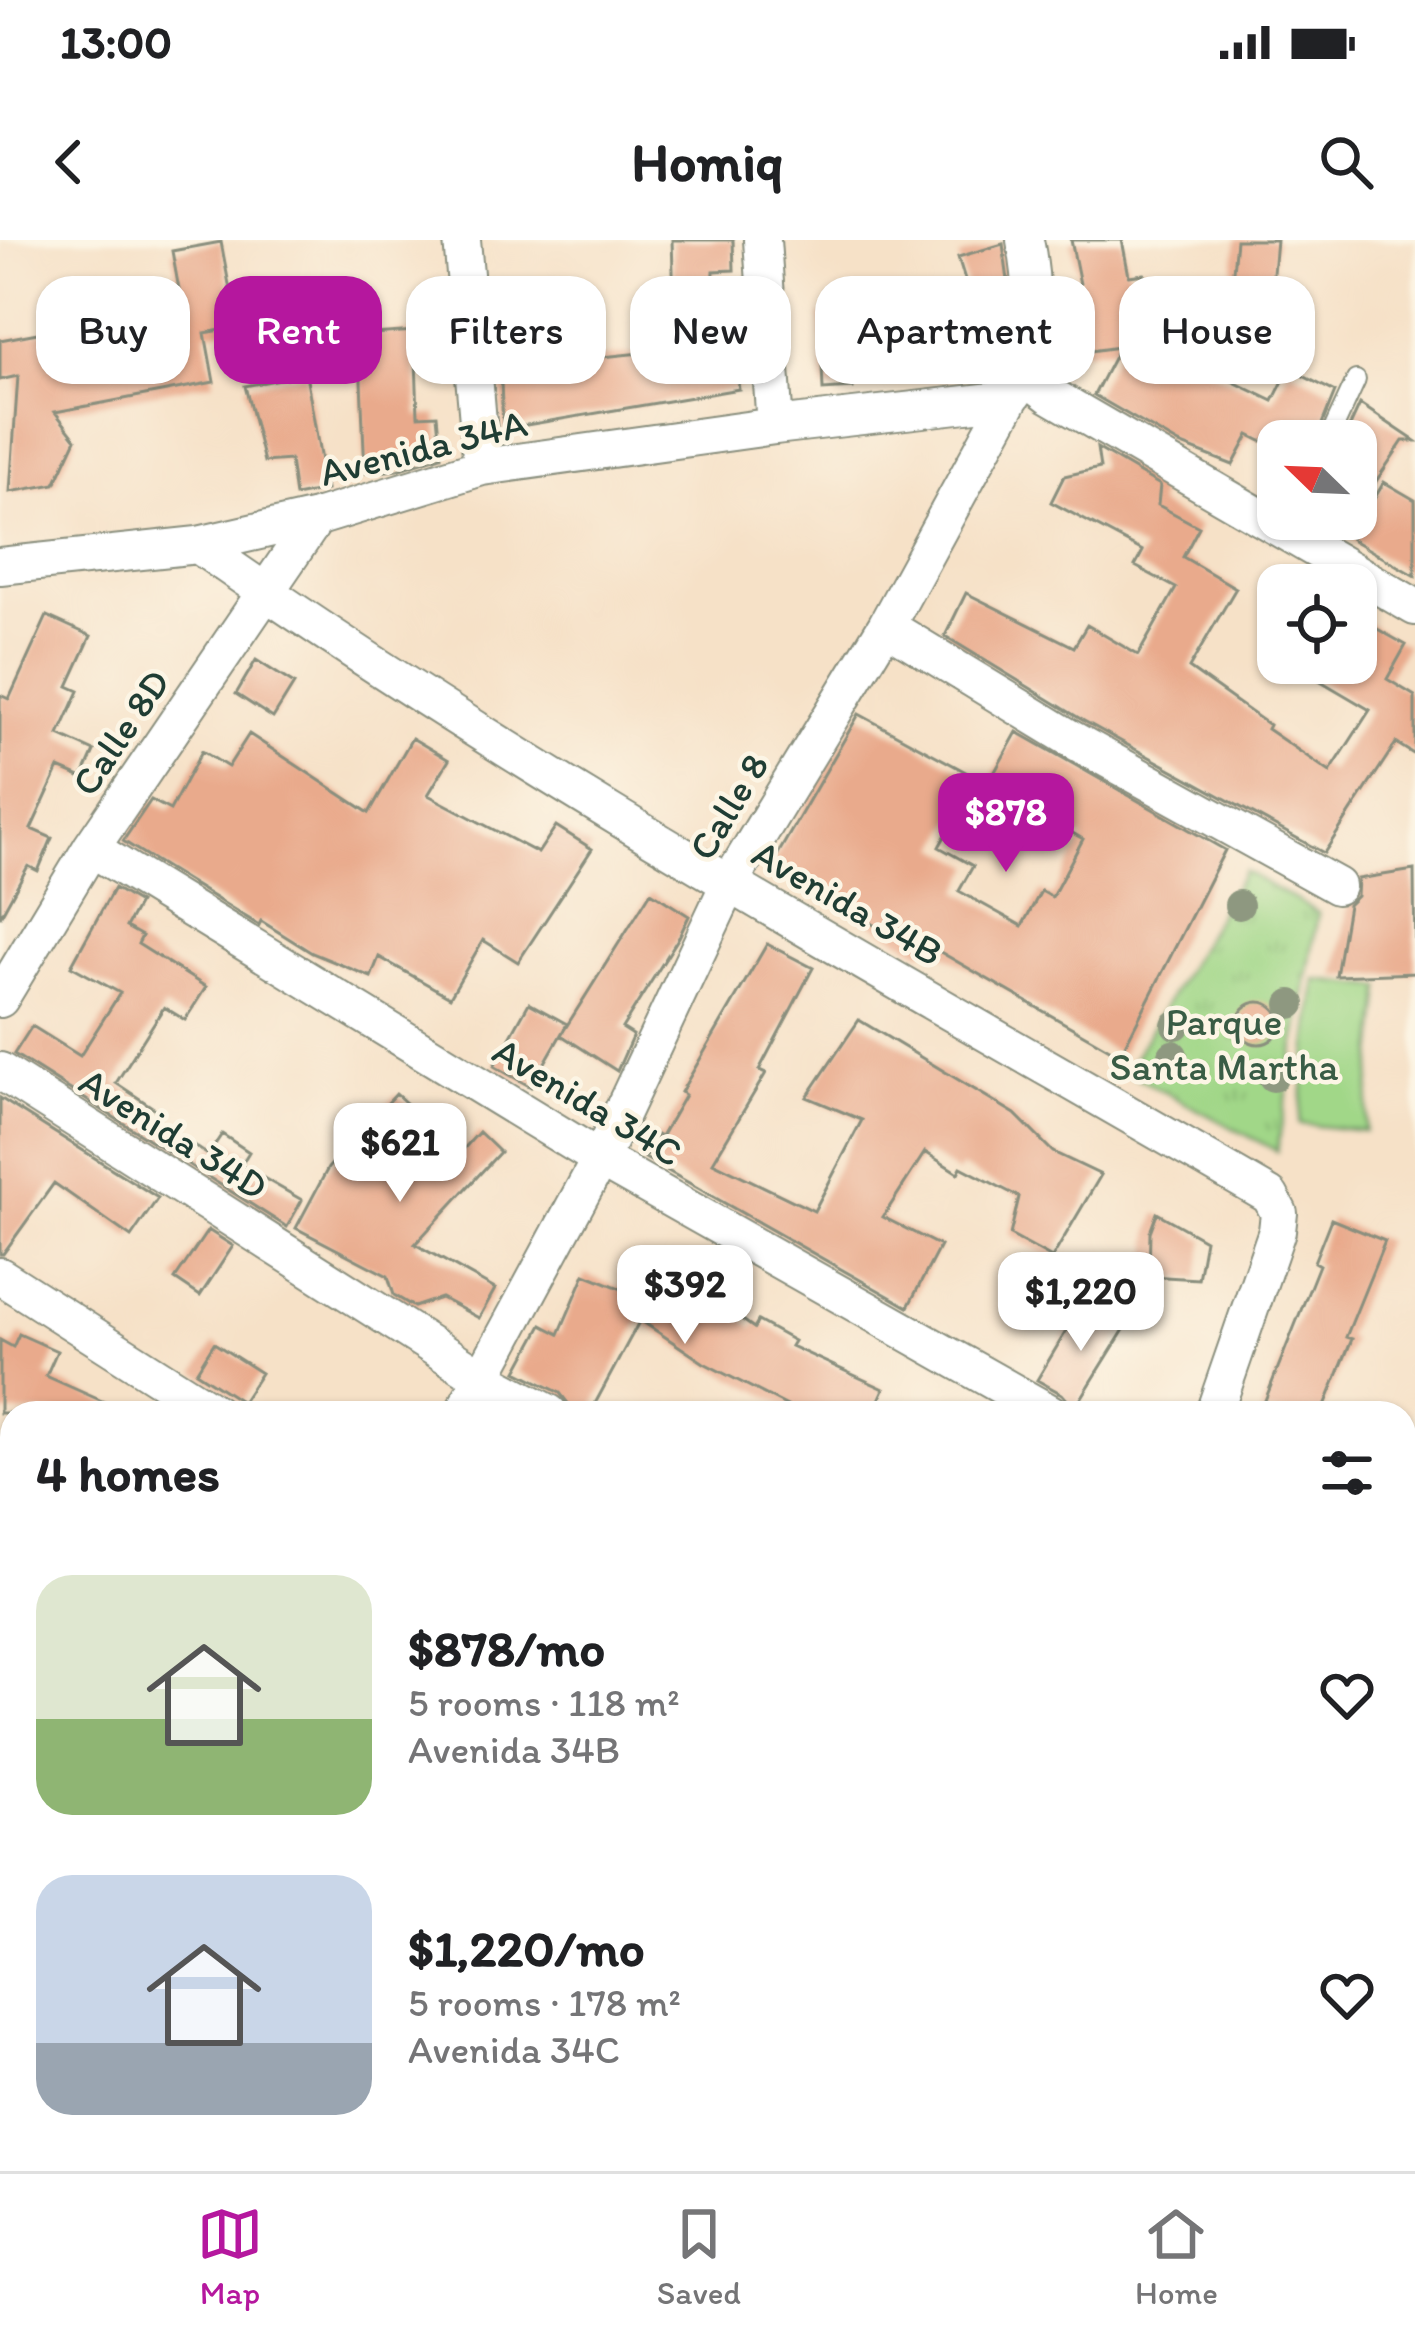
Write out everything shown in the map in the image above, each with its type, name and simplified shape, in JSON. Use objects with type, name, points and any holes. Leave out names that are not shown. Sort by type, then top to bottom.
[{"type":"street","points":[[462,240],[482,467]]},
{"type":"street","points":[[762,240],[775,426]]},
{"type":"street","name":"Calle 8","points":[[469,1401],[600,1159],[730,882],[886,626],[1018,387],[1030,338],[1031,271],[1025,240]]},
{"type":"street","points":[[1018,387],[1050,395],[1257,508]]},
{"type":"street","name":"Avenida 34A","points":[[0,566],[198,545],[316,518],[482,467],[1018,387]]},
{"type":"street","name":"Calle 8D","points":[[0,999],[91,848],[316,518]]},
{"type":"street","points":[[1311,540],[1415,607]]},
{"type":"street","name":"Avenida 34B","points":[[198,545],[513,754],[1270,1196],[1279,1213],[1277,1231],[1218,1401]]},
{"type":"street","points":[[886,626],[1073,740],[1337,886]]},
{"type":"street","name":"Avenida 34C","points":[[91,848],[600,1159],[1029,1401]]},
{"type":"street","name":"Avenida 34D","points":[[0,1071],[481,1377],[526,1401]]},
{"type":"street","points":[[0,1276],[196,1401]]},
{"type":"lane","points":[[1338,420],[1356,380]]},
{"type":"green space","name":"Parque Santa Martha","points":[[1244,871],[1318,913],[1277,1151],[1126,1072]]},
{"type":"green space","points":[[1316,980],[1382,987],[1365,1131],[1299,1124]]},
{"type":"building","points":[[672,240],[733,240],[734,270],[714,271],[714,276],[673,276]]},
{"type":"building","points":[[1071,240],[1122,240],[1129,276],[1119,276],[1119,347],[1095,350],[1095,276],[1078,276]]},
{"type":"building","points":[[1236,240],[1276,240],[1273,276],[1233,276]]},
{"type":"building","points":[[221,242],[227,276],[214,276],[214,331],[205,333],[214,382],[55,412],[76,439],[55,484],[10,492],[18,376],[0,380],[0,340],[36,333],[36,384],[190,384],[190,276],[177,276],[172,251]]},
{"type":"building","points":[[1003,244],[1007,276],[964,276],[958,257]]},
{"type":"building","points":[[406,332],[406,384],[417,384],[418,416],[437,415],[441,456],[397,470],[365,473],[361,384],[382,384],[382,333]]},
{"type":"building","points":[[1119,347],[1119,384],[1238,384],[1273,401],[1282,384],[1315,382],[1335,392],[1324,420],[1257,420],[1257,439],[1249,435],[1233,465],[1179,444],[1094,395]]},
{"type":"building","points":[[630,354],[630,384],[738,384],[739,389],[503,429],[501,384],[606,384],[606,357]]},
{"type":"building","points":[[308,384],[326,490],[295,496],[290,460],[264,462],[245,386]]},
{"type":"building","points":[[823,384],[853,384],[853,388],[823,390]]},
{"type":"building","points":[[1360,404],[1415,441],[1403,441],[1377,480],[1377,420],[1353,420]]},
{"type":"building","points":[[1097,448],[1160,485],[1158,505],[1199,527],[1183,557],[1236,588],[1189,668],[1330,772],[1370,710],[1326,684],[1377,684],[1377,629],[1406,645],[1387,679],[1415,696],[1415,755],[1396,743],[1324,853],[1084,721],[945,636],[966,593],[1074,647],[1087,625],[1138,655],[1176,588],[1135,566],[1143,551],[1051,502],[1064,476],[1100,468]]},
{"type":"building","points":[[1384,482],[1415,500],[1415,576],[1353,540],[1377,540],[1377,494]]},
{"type":"building","points":[[47,616],[91,636],[68,686],[79,691],[59,735],[94,751],[82,778],[59,768],[31,829],[52,838],[38,871],[28,866],[0,917],[0,695],[9,699]]},
{"type":"building","points":[[256,660],[294,684],[273,718],[236,694]]},
{"type":"building","points":[[859,714],[977,778],[939,847],[973,866],[959,891],[1022,926],[1041,891],[1052,897],[1083,839],[988,784],[1017,732],[1225,850],[1120,1055],[928,945],[923,953],[771,866]]},
{"type":"building","points":[[249,734],[369,813],[412,738],[449,760],[428,795],[538,853],[556,826],[592,849],[518,962],[483,940],[450,997],[379,957],[371,977],[312,953],[261,921],[259,925],[123,841],[151,800],[170,810],[202,751],[228,767]]},
{"type":"building","points":[[1414,870],[1415,973],[1336,976],[1348,905],[1357,896],[1358,879]]},
{"type":"building","points":[[114,888],[139,903],[126,927],[142,936],[138,944],[206,987],[185,1020],[164,1007],[116,1083],[158,1111],[153,1118],[208,1155],[222,1134],[249,1152],[241,1165],[302,1200],[287,1227],[14,1054],[32,1026],[80,1056],[120,993],[71,966]]},
{"type":"building","points":[[651,892],[689,916],[622,1028],[633,1035],[617,1071],[561,1035]]},
{"type":"building","points":[[767,944],[813,968],[759,1070],[766,1073],[713,1162],[814,1211],[862,1120],[807,1097],[859,1020],[1015,1114],[1053,1152],[1101,1175],[1052,1258],[1010,1235],[1019,1197],[961,1167],[958,1173],[925,1152],[883,1217],[940,1246],[908,1307],[645,1158]]},
{"type":"building","points":[[1259,1002],[1274,1008],[1280,1023],[1274,1038],[1259,1044],[1244,1038],[1238,1023],[1244,1008]]},
{"type":"building","points":[[529,1003],[567,1024],[531,1087],[494,1066]]},
{"type":"building","points":[[396,1094],[461,1152],[479,1132],[500,1152],[415,1244],[495,1289],[479,1318],[441,1298],[414,1307],[394,1295],[388,1276],[296,1228],[328,1168]]},
{"type":"building","points":[[0,1098],[158,1198],[131,1237],[54,1183],[0,1254]]},
{"type":"building","points":[[1157,1213],[1205,1240],[1198,1279],[1149,1276],[1150,1232]]},
{"type":"building","points":[[1331,1219],[1385,1241],[1346,1337],[1352,1339],[1327,1401],[1265,1401],[1319,1265],[1314,1262]]},
{"type":"building","points":[[208,1230],[233,1246],[200,1296],[175,1279]]},
{"type":"building","points":[[657,1259],[754,1328],[758,1321],[794,1341],[791,1346],[884,1389],[878,1401],[778,1401],[704,1363],[640,1320],[596,1401],[566,1401],[560,1393],[517,1371],[542,1325],[559,1334],[585,1274],[634,1294]]},
{"type":"building","points":[[1083,1303],[1125,1328],[1079,1401],[1068,1401],[1037,1380]]},
{"type":"building","points":[[19,1334],[57,1351],[46,1376],[102,1401],[0,1401],[0,1340],[13,1347]]},
{"type":"building","points":[[214,1343],[261,1373],[240,1401],[196,1372]]}]
